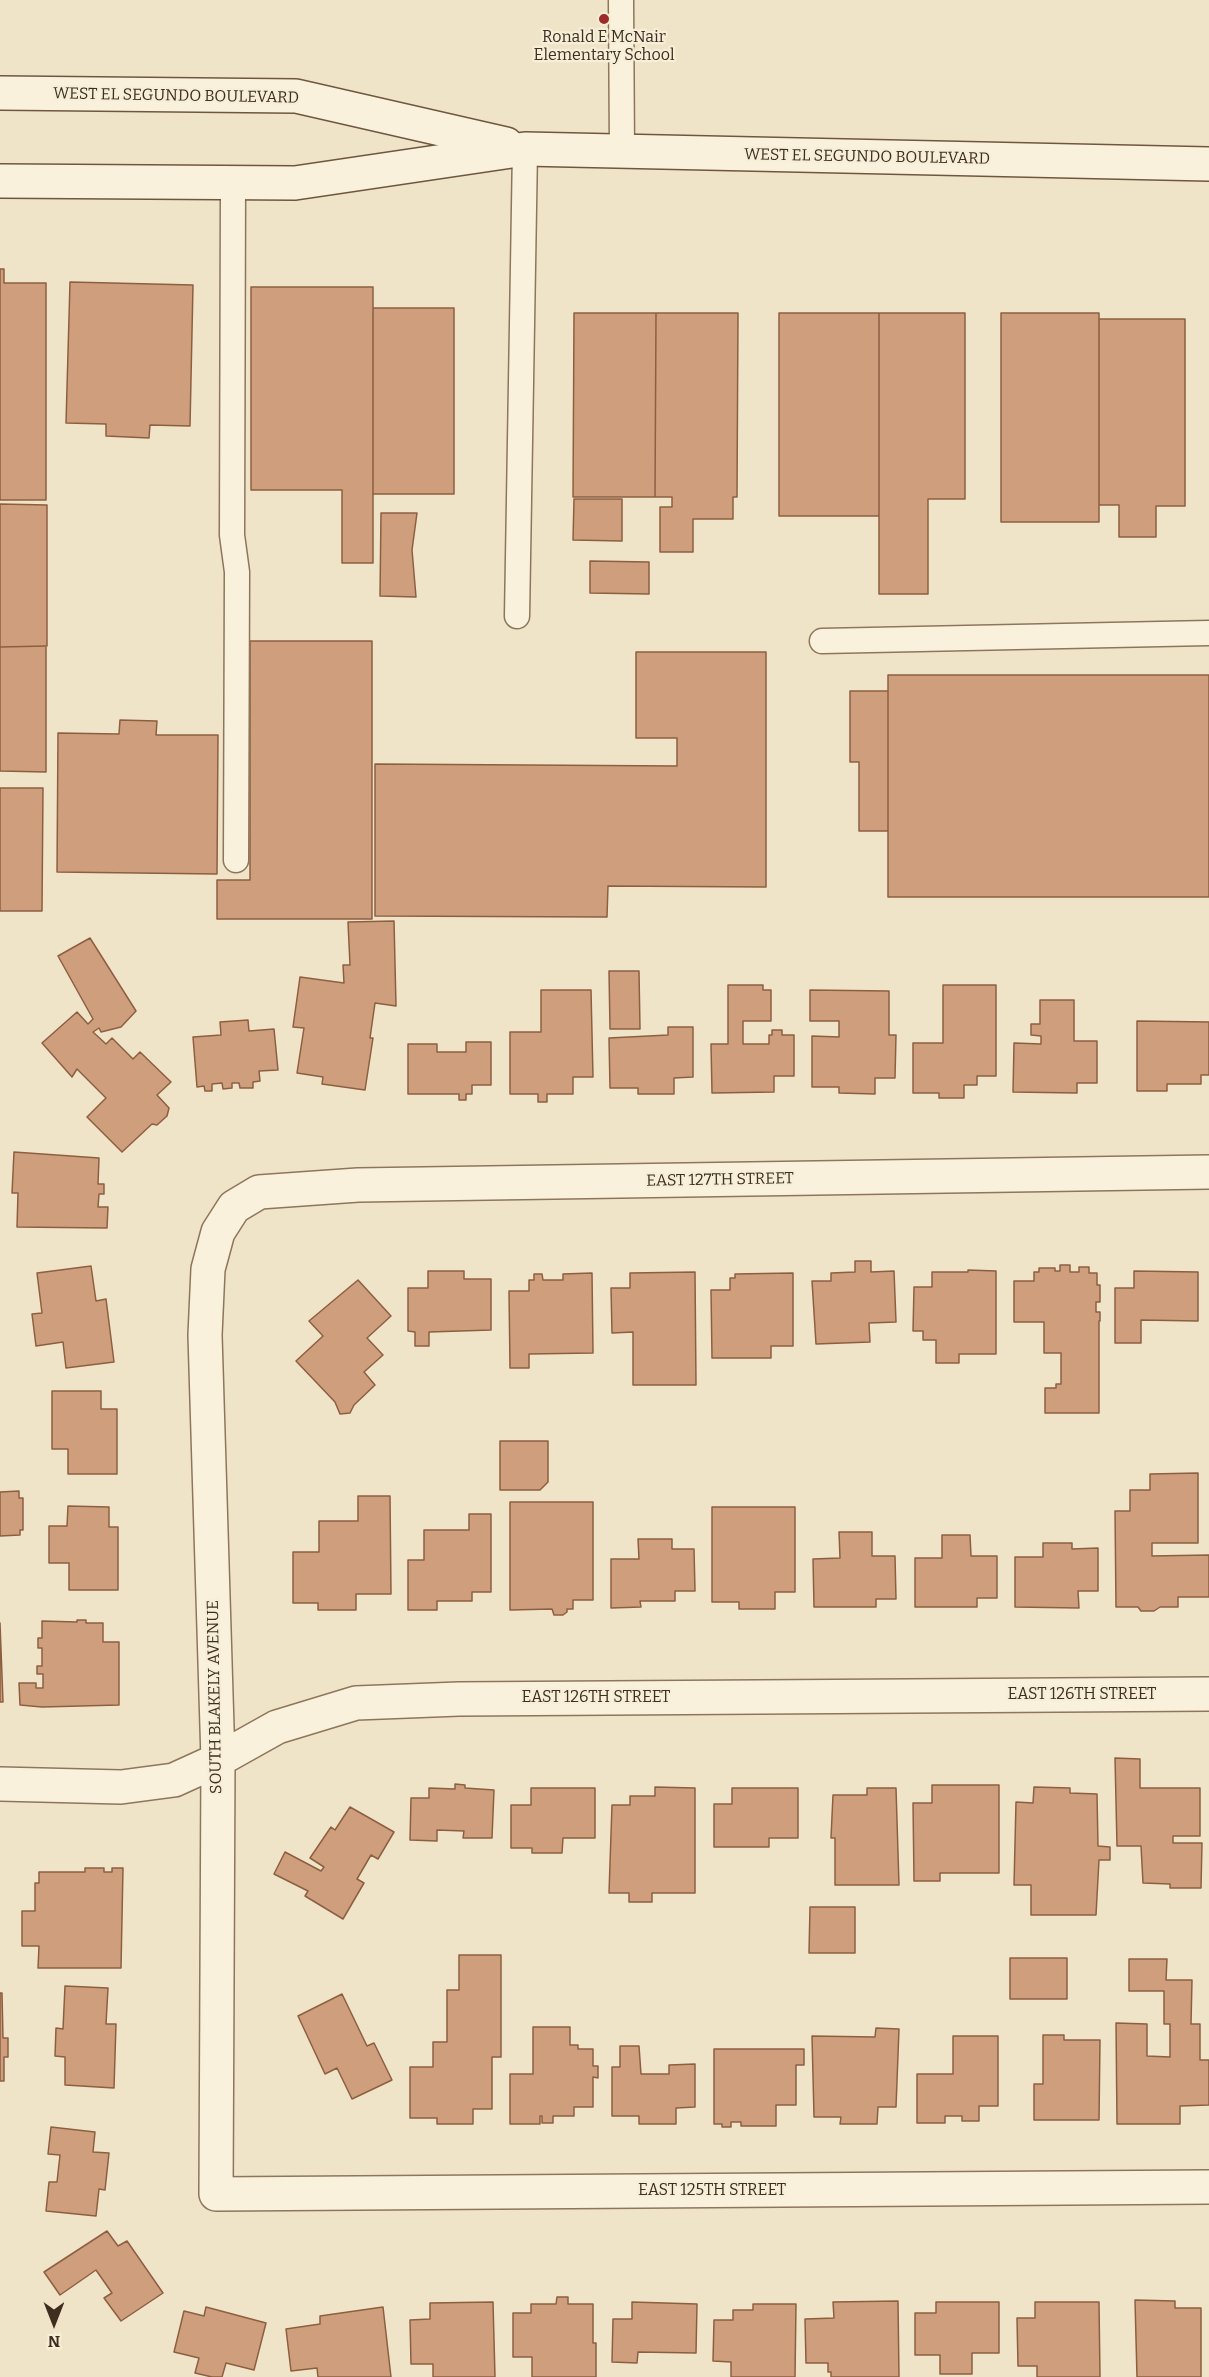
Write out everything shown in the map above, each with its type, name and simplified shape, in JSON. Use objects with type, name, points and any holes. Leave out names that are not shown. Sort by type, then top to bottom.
[{"type":"street","name":"WEST EL SEGUNDO BOULEVARD","points":[[0,93],[296,96],[525,149]]},
{"type":"street","name":"WEST EL SEGUNDO BOULEVARD","points":[[0,181],[295,183],[525,149],[1209,164]]},
{"type":"street","name":"EAST 127TH STREET","points":[[234,1207],[259,1192],[357,1185],[1209,1172]]},
{"type":"street","name":"SOUTH BLAKELY AVENUE","points":[[216,2194],[218,1760],[205,1335],[208,1269],[218,1232],[234,1207]]},
{"type":"street","name":"EAST 126TH STREET","points":[[0,1784],[121,1787],[174,1780],[218,1760],[277,1727],[356,1703],[459,1699],[1209,1694]]},
{"type":"street","name":"EAST 125TH STREET","points":[[216,2194],[1209,2187]]},
{"type":"lane","points":[[621,0],[622,152]]},
{"type":"lane","points":[[518,616],[525,149]]},
{"type":"lane","points":[[233,183],[232,524],[237,572],[236,860]]},
{"type":"lane","points":[[822,641],[1209,633]]},
{"type":"building","points":[[0,269],[4,269],[4,283],[46,283],[46,500],[0,500]]},
{"type":"building","points":[[70,282],[193,285],[190,426],[150,425],[149,438],[106,436],[106,424],[66,423]]},
{"type":"building","points":[[251,287],[373,287],[373,563],[342,563],[342,490],[251,490]]},
{"type":"building","points":[[373,308],[454,308],[454,494],[373,494]]},
{"type":"building","points":[[574,313],[656,313],[655,497],[573,497]]},
{"type":"building","points":[[656,313],[738,313],[737,497],[733,497],[733,519],[693,519],[693,552],[660,552],[660,507],[672,507],[672,497],[655,497]]},
{"type":"building","points":[[779,313],[879,313],[879,516],[779,516]]},
{"type":"building","points":[[879,313],[965,313],[965,499],[928,499],[928,594],[879,594]]},
{"type":"building","points":[[1001,313],[1099,313],[1099,522],[1001,522]]},
{"type":"building","points":[[1099,319],[1185,319],[1185,506],[1156,506],[1156,537],[1119,537],[1119,505],[1099,505]]},
{"type":"building","points":[[574,499],[622,499],[622,541],[573,540]]},
{"type":"building","points":[[0,504],[47,505],[47,646],[0,647]]},
{"type":"building","points":[[381,513],[417,513],[412,550],[416,597],[380,596]]},
{"type":"building","points":[[590,561],[649,562],[649,594],[590,593]]},
{"type":"building","points":[[250,641],[372,641],[372,919],[217,919],[217,880],[250,880]]},
{"type":"building","points":[[46,646],[46,772],[0,771],[0,647]]},
{"type":"building","points":[[636,652],[766,652],[766,887],[608,886],[607,917],[375,916],[375,764],[677,766],[677,738],[636,738]]},
{"type":"building","points":[[888,675],[1209,675],[1209,897],[888,897]]},
{"type":"building","points":[[850,691],[888,691],[888,831],[859,831],[859,762],[850,762]]},
{"type":"building","points":[[120,720],[157,721],[156,735],[218,735],[217,874],[57,872],[58,733],[119,734]]},
{"type":"building","points":[[0,788],[43,788],[42,911],[0,911]]},
{"type":"building","points":[[394,921],[396,1006],[375,1003],[370,1038],[373,1038],[365,1090],[322,1084],[323,1077],[297,1073],[304,1028],[293,1027],[300,977],[344,983],[343,965],[350,965],[348,922]]},
{"type":"building","points":[[90,938],[136,1011],[121,1027],[101,1032],[99,1028],[93,1032],[106,1044],[112,1038],[133,1059],[140,1052],[171,1082],[157,1095],[169,1108],[167,1116],[157,1125],[152,1124],[122,1152],[87,1117],[106,1098],[77,1069],[72,1077],[42,1043],[77,1012],[88,1024],[93,1019],[58,956]]},
{"type":"building","points":[[609,971],[639,971],[640,1029],[610,1029]]},
{"type":"building","points":[[728,985],[763,985],[763,990],[771,990],[771,1021],[743,1021],[743,1044],[769,1044],[769,1035],[772,1035],[772,1030],[782,1030],[782,1035],[794,1035],[794,1076],[774,1076],[774,1092],[712,1093],[711,1044],[728,1044]]},
{"type":"building","points":[[943,985],[996,985],[996,1076],[977,1076],[977,1085],[964,1085],[964,1098],[939,1098],[939,1093],[913,1093],[913,1043],[943,1043]]},
{"type":"building","points":[[541,990],[591,990],[593,1077],[573,1077],[573,1094],[547,1094],[547,1102],[538,1102],[538,1094],[510,1094],[510,1032],[541,1032]]},
{"type":"building","points":[[810,990],[889,991],[889,1035],[896,1035],[895,1078],[875,1078],[875,1094],[839,1093],[839,1087],[812,1087],[812,1036],[839,1037],[839,1021],[810,1021]]},
{"type":"building","points":[[1040,1000],[1074,1000],[1074,1041],[1097,1041],[1097,1083],[1077,1083],[1077,1093],[1013,1092],[1014,1043],[1041,1044],[1041,1036],[1031,1035],[1031,1024],[1040,1024]]},
{"type":"building","points":[[248,1020],[249,1031],[274,1029],[278,1070],[259,1071],[260,1081],[253,1082],[253,1088],[240,1088],[239,1083],[232,1083],[232,1088],[223,1089],[222,1083],[212,1084],[212,1091],[205,1091],[204,1086],[197,1087],[193,1037],[221,1035],[220,1022]]},
{"type":"building","points":[[1137,1021],[1209,1022],[1209,1075],[1201,1075],[1201,1084],[1167,1084],[1167,1091],[1137,1091]]},
{"type":"building","points":[[668,1027],[693,1027],[693,1077],[674,1078],[674,1094],[638,1094],[638,1088],[610,1088],[609,1038],[668,1035]]},
{"type":"building","points":[[466,1042],[491,1042],[491,1085],[472,1085],[472,1094],[466,1094],[466,1100],[459,1100],[459,1094],[408,1094],[408,1044],[437,1044],[437,1052],[466,1052]]},
{"type":"building","points":[[14,1152],[99,1158],[98,1184],[104,1184],[104,1194],[99,1194],[98,1207],[108,1207],[107,1228],[17,1227],[18,1193],[12,1193]]},
{"type":"building","points":[[855,1261],[871,1261],[871,1272],[894,1271],[896,1322],[869,1323],[870,1342],[816,1344],[812,1281],[831,1281],[831,1273],[855,1272]]},
{"type":"building","points":[[1060,1265],[1070,1265],[1070,1272],[1079,1272],[1079,1267],[1089,1267],[1089,1273],[1097,1273],[1097,1285],[1100,1285],[1100,1302],[1096,1302],[1096,1312],[1100,1312],[1099,1413],[1045,1413],[1045,1388],[1056,1388],[1056,1384],[1061,1384],[1061,1353],[1044,1353],[1044,1322],[1014,1322],[1014,1281],[1034,1281],[1034,1272],[1039,1272],[1039,1268],[1055,1268],[1055,1271],[1060,1271]]},
{"type":"building","points":[[91,1266],[96,1301],[106,1299],[114,1362],[66,1368],[63,1342],[36,1346],[32,1314],[42,1313],[37,1273]]},
{"type":"building","points":[[968,1270],[996,1271],[996,1354],[959,1354],[959,1363],[936,1363],[936,1340],[923,1340],[923,1331],[913,1331],[914,1287],[932,1287],[932,1272],[968,1272]]},
{"type":"building","points":[[428,1271],[464,1271],[464,1279],[491,1279],[491,1330],[429,1332],[429,1346],[415,1346],[415,1332],[408,1331],[408,1288],[428,1288]]},
{"type":"building","points":[[1134,1271],[1198,1272],[1198,1321],[1141,1320],[1141,1343],[1115,1343],[1115,1288],[1134,1288]]},
{"type":"building","points":[[695,1272],[696,1385],[633,1385],[633,1332],[612,1333],[611,1288],[630,1288],[630,1273]]},
{"type":"building","points":[[592,1273],[593,1353],[529,1354],[529,1368],[510,1368],[509,1291],[529,1291],[529,1280],[534,1280],[534,1274],[542,1274],[543,1280],[563,1280],[563,1274]]},
{"type":"building","points":[[793,1273],[793,1346],[771,1346],[771,1358],[712,1358],[711,1290],[730,1290],[730,1278],[735,1278],[735,1274]]},
{"type":"building","points":[[358,1280],[391,1316],[367,1338],[383,1355],[364,1372],[375,1385],[354,1405],[350,1413],[340,1414],[335,1402],[296,1361],[323,1336],[309,1321]]},
{"type":"building","points":[[52,1391],[101,1391],[101,1409],[117,1409],[117,1474],[68,1474],[68,1449],[52,1449]]},
{"type":"building","points":[[500,1441],[548,1441],[548,1482],[540,1490],[500,1490]]},
{"type":"building","points":[[1198,1473],[1198,1543],[1152,1543],[1152,1556],[1209,1555],[1209,1597],[1178,1597],[1178,1607],[1160,1607],[1154,1611],[1141,1611],[1138,1607],[1116,1607],[1115,1511],[1130,1511],[1130,1490],[1150,1490],[1150,1474]]},
{"type":"building","points":[[19,1491],[19,1498],[23,1498],[23,1530],[20,1530],[20,1535],[0,1536],[0,1492]]},
{"type":"building","points":[[358,1496],[390,1496],[391,1594],[356,1594],[356,1610],[318,1610],[318,1603],[293,1603],[293,1552],[319,1552],[319,1521],[358,1521]]},
{"type":"building","points":[[510,1502],[593,1502],[593,1600],[573,1600],[573,1609],[567,1609],[563,1615],[554,1615],[552,1609],[510,1610]]},
{"type":"building","points":[[68,1506],[109,1507],[109,1527],[118,1527],[118,1590],[69,1590],[69,1563],[49,1563],[49,1526],[67,1526]]},
{"type":"building","points":[[712,1507],[795,1507],[795,1592],[775,1592],[775,1609],[739,1609],[739,1602],[712,1602]]},
{"type":"building","points":[[469,1514],[491,1514],[491,1592],[472,1592],[472,1601],[437,1601],[437,1610],[408,1610],[408,1560],[424,1560],[424,1530],[469,1530]]},
{"type":"building","points":[[839,1532],[872,1532],[872,1556],[895,1556],[896,1599],[876,1599],[876,1607],[814,1607],[813,1559],[840,1558]]},
{"type":"building","points":[[942,1535],[970,1535],[971,1556],[997,1556],[997,1598],[977,1598],[977,1607],[915,1607],[915,1558],[942,1558]]},
{"type":"building","points":[[638,1539],[672,1539],[672,1549],[694,1549],[695,1591],[675,1591],[675,1601],[640,1601],[641,1607],[611,1608],[611,1559],[639,1559]]},
{"type":"building","points":[[1043,1543],[1072,1543],[1072,1549],[1098,1548],[1098,1591],[1078,1591],[1079,1608],[1015,1607],[1015,1557],[1043,1557]]},
{"type":"building","points":[[77,1620],[86,1620],[86,1623],[103,1623],[103,1642],[119,1642],[119,1705],[42,1707],[20,1705],[19,1683],[36,1683],[36,1688],[43,1688],[43,1674],[37,1674],[37,1666],[42,1666],[42,1648],[38,1648],[38,1638],[42,1638],[42,1621],[77,1622]]},
{"type":"building","points":[[0,1623],[3,1702],[0,1702]]},
{"type":"building","points":[[1115,1758],[1140,1759],[1140,1788],[1200,1788],[1200,1836],[1173,1836],[1173,1843],[1202,1843],[1201,1888],[1170,1888],[1170,1884],[1143,1883],[1141,1846],[1117,1846]]},
{"type":"building","points":[[455,1784],[465,1785],[465,1788],[494,1790],[492,1838],[463,1838],[464,1831],[437,1830],[437,1841],[410,1840],[411,1798],[429,1798],[429,1788],[455,1789]]},
{"type":"building","points":[[932,1785],[999,1785],[999,1873],[940,1873],[940,1881],[914,1881],[913,1803],[932,1803]]},
{"type":"building","points":[[655,1787],[695,1788],[695,1893],[652,1893],[652,1902],[629,1902],[629,1893],[609,1893],[612,1805],[630,1805],[630,1796],[655,1796]]},
{"type":"building","points":[[1034,1787],[1070,1788],[1070,1793],[1097,1794],[1098,1846],[1110,1847],[1110,1860],[1099,1860],[1096,1915],[1031,1915],[1031,1885],[1014,1885],[1016,1802],[1033,1803]]},
{"type":"building","points":[[531,1788],[595,1788],[595,1838],[563,1838],[562,1853],[532,1853],[532,1848],[511,1848],[511,1805],[531,1805]]},
{"type":"building","points":[[732,1788],[798,1788],[798,1838],[769,1838],[769,1847],[714,1847],[714,1804],[732,1804]]},
{"type":"building","points":[[867,1788],[896,1788],[899,1885],[835,1885],[835,1838],[831,1838],[833,1795],[867,1795]]},
{"type":"building","points":[[350,1807],[394,1832],[378,1859],[371,1855],[357,1879],[364,1883],[343,1919],[305,1896],[308,1891],[274,1874],[285,1852],[321,1871],[324,1867],[310,1858],[331,1827],[335,1830]]},
{"type":"building","points":[[85,1868],[104,1868],[104,1872],[112,1872],[112,1868],[123,1868],[121,1968],[38,1968],[39,1946],[22,1946],[22,1911],[35,1911],[35,1883],[39,1883],[39,1872],[85,1872]]},
{"type":"building","points":[[810,1907],[855,1907],[855,1953],[809,1953]]},
{"type":"building","points":[[459,1955],[501,1955],[501,2057],[492,2057],[492,2109],[473,2109],[473,2124],[437,2124],[437,2118],[410,2118],[410,2067],[433,2067],[433,2042],[447,2042],[447,1990],[459,1990]]},
{"type":"building","points":[[1010,1958],[1067,1958],[1067,1999],[1010,1999]]},
{"type":"building","points":[[1129,1959],[1167,1959],[1166,1980],[1192,1980],[1191,2024],[1200,2024],[1200,2060],[1209,2060],[1209,2105],[1180,2106],[1180,2124],[1117,2124],[1116,2023],[1147,2024],[1147,2056],[1170,2057],[1170,2024],[1164,2024],[1164,1991],[1129,1991]]},
{"type":"building","points":[[65,1986],[108,1988],[106,2024],[116,2024],[114,2088],[65,2085],[65,2057],[55,2056],[56,2028],[63,2029]]},
{"type":"building","points":[[0,1993],[2,1993],[3,2038],[8,2038],[8,2057],[4,2057],[4,2081],[0,2081]]},
{"type":"building","points":[[342,1994],[367,2046],[374,2043],[392,2080],[352,2099],[337,2068],[325,2074],[298,2016]]},
{"type":"building","points":[[533,2027],[570,2027],[570,2045],[578,2045],[578,2049],[593,2049],[593,2066],[598,2066],[598,2078],[593,2077],[593,2107],[574,2107],[574,2116],[553,2116],[553,2123],[542,2123],[542,2116],[540,2116],[540,2124],[510,2124],[510,2074],[533,2074]]},
{"type":"building","points":[[876,2028],[899,2029],[896,2107],[878,2107],[877,2124],[840,2124],[841,2117],[814,2117],[812,2036],[875,2037]]},
{"type":"building","points":[[1043,2035],[1064,2035],[1064,2040],[1100,2040],[1099,2120],[1034,2120],[1034,2084],[1043,2084]]},
{"type":"building","points":[[953,2036],[998,2036],[998,2106],[979,2106],[979,2121],[962,2121],[962,2116],[945,2116],[945,2123],[917,2123],[917,2074],[953,2074]]},
{"type":"building","points":[[620,2046],[639,2046],[641,2074],[669,2074],[669,2065],[695,2064],[695,2107],[676,2108],[676,2124],[639,2124],[639,2116],[612,2116],[612,2067],[620,2067]]},
{"type":"building","points":[[714,2049],[804,2049],[804,2065],[796,2065],[796,2105],[776,2105],[776,2126],[741,2126],[741,2122],[731,2122],[731,2127],[714,2124]]},
{"type":"building","points":[[51,2127],[95,2132],[93,2152],[109,2153],[105,2190],[99,2189],[96,2216],[46,2211],[49,2182],[57,2182],[60,2155],[48,2154]]},
{"type":"building","points":[[107,2231],[118,2246],[127,2241],[163,2293],[121,2321],[104,2298],[112,2293],[96,2270],[60,2295],[44,2272]]},
{"type":"building","points":[[557,2297],[568,2297],[568,2304],[593,2304],[596,2377],[532,2377],[532,2357],[513,2357],[513,2313],[531,2313],[531,2304],[556,2304]]},
{"type":"building","points":[[1135,2300],[1175,2301],[1175,2308],[1201,2308],[1201,2377],[1137,2377]]},
{"type":"building","points":[[898,2301],[899,2377],[831,2377],[831,2372],[828,2372],[828,2363],[806,2363],[805,2319],[834,2318],[833,2302]]},
{"type":"building","points":[[493,2302],[495,2377],[433,2377],[433,2364],[411,2364],[410,2320],[430,2319],[430,2303]]},
{"type":"building","points":[[632,2302],[697,2304],[696,2353],[638,2352],[637,2363],[612,2362],[613,2319],[632,2319]]},
{"type":"building","points":[[936,2302],[999,2302],[999,2353],[972,2353],[972,2374],[940,2374],[940,2355],[915,2355],[915,2313],[936,2313]]},
{"type":"building","points":[[1035,2302],[1099,2302],[1100,2377],[1037,2377],[1037,2366],[1018,2366],[1017,2318],[1035,2318]]},
{"type":"building","points":[[753,2304],[796,2304],[795,2377],[731,2377],[731,2362],[713,2361],[714,2320],[733,2320],[733,2310],[753,2310]]},
{"type":"building","points":[[206,2307],[266,2323],[254,2370],[226,2363],[222,2377],[212,2377],[195,2373],[199,2358],[174,2352],[184,2311],[204,2316]]},
{"type":"building","points":[[383,2307],[391,2377],[318,2377],[317,2368],[291,2371],[286,2329],[320,2324],[320,2316]]},
{"type":"place","name":"Ronald E McNair Elementary School","points":[[604,19]]}]
